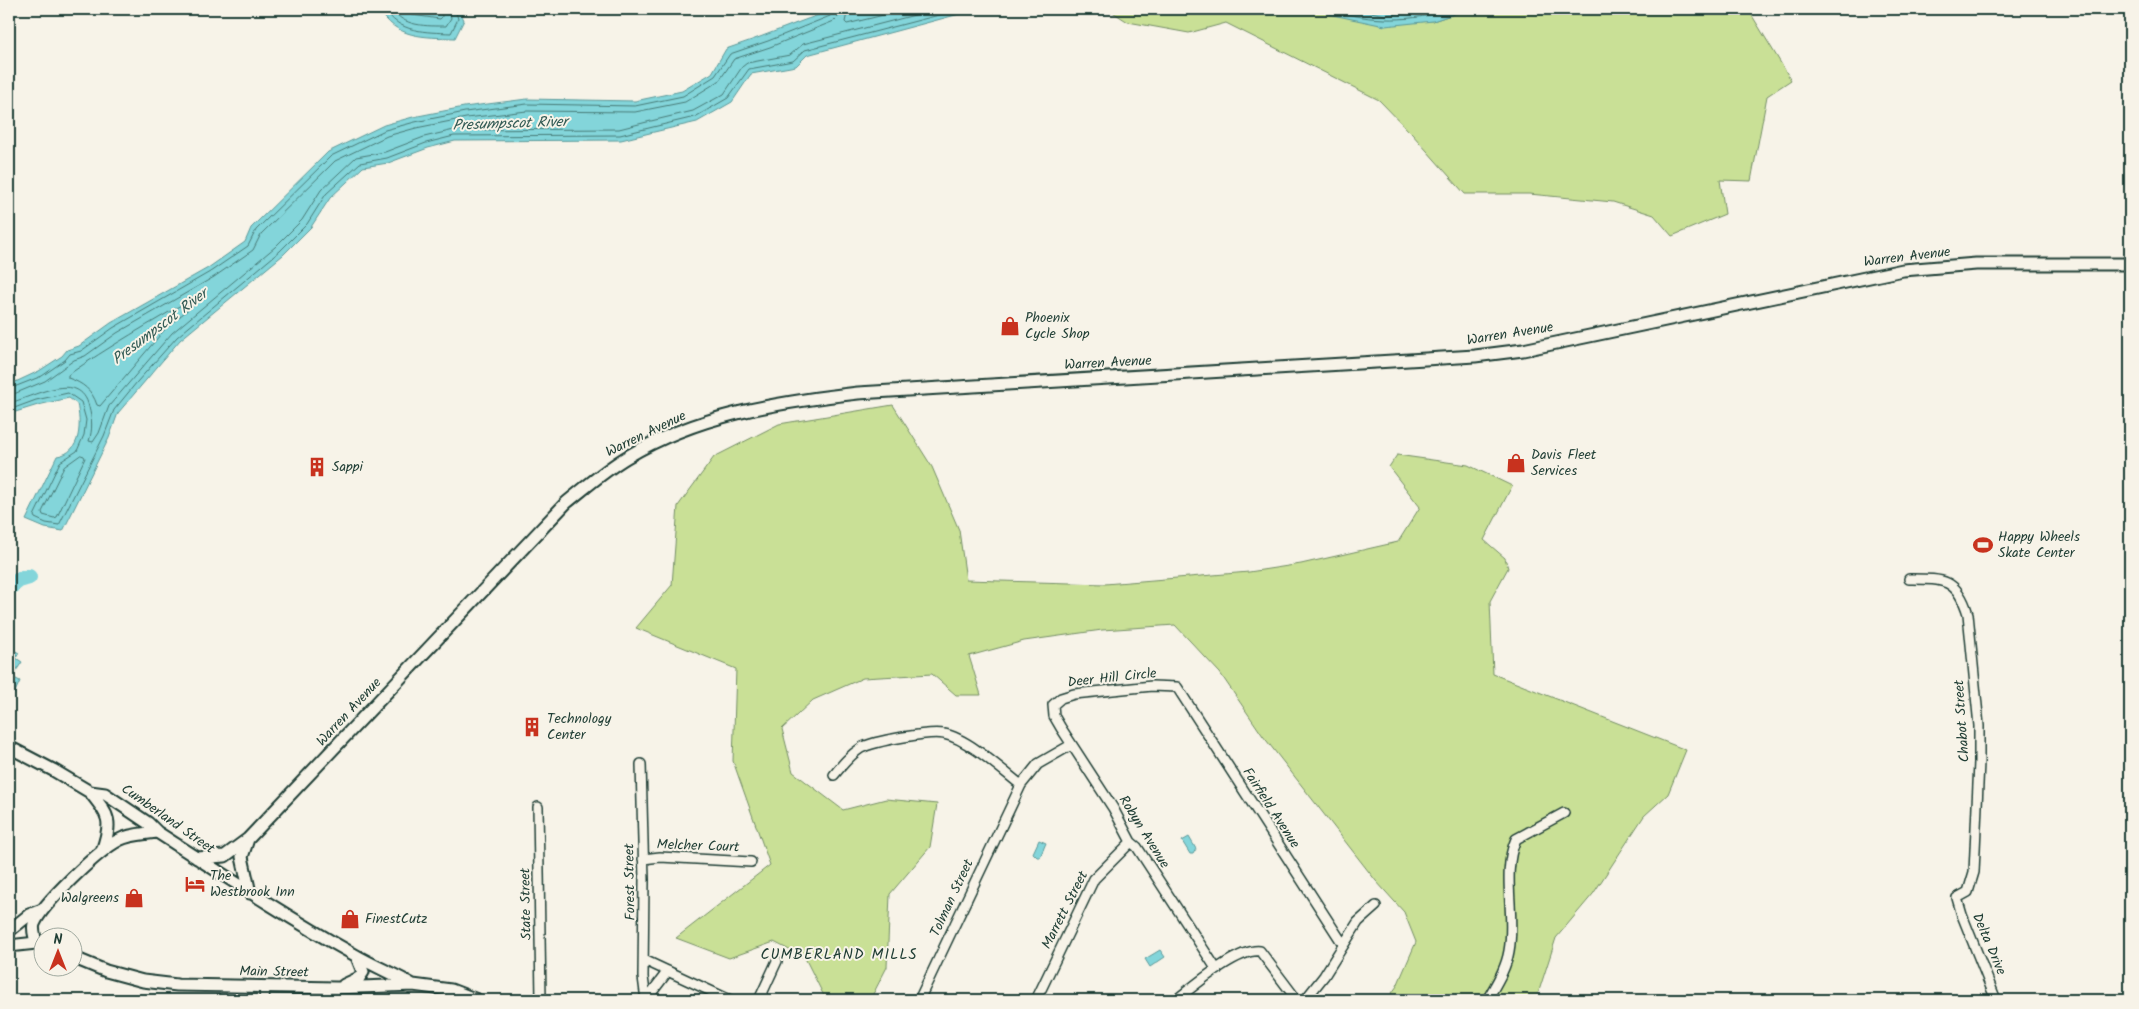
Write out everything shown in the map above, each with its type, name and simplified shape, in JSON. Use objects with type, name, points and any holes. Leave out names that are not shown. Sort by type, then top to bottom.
[{"type":"main road","name":"Warren Avenue","points":[[197,858],[225,856],[248,839],[566,503],[607,470],[629,456],[681,431],[704,423],[760,408],[812,398],[858,393],[1475,356],[1523,350],[1903,270],[1976,264],[2130,264]]},
{"type":"main road","name":"Cumberland Street","points":[[9,747],[90,792],[104,794],[148,822],[157,832],[250,893],[357,957],[391,972],[413,985]]},
{"type":"main road","points":[[90,792],[108,819],[108,835],[102,851]]},
{"type":"main road","points":[[34,926],[42,910],[102,851],[120,840],[131,836],[157,832]]},
{"type":"main road","points":[[248,839],[242,858],[250,893]]},
{"type":"main road","points":[[9,931],[30,915],[42,910]]},
{"type":"main road","points":[[9,946],[32,944]]},
{"type":"main road","points":[[336,988],[359,978],[363,972],[357,957]]},
{"type":"main road","name":"Main Street","points":[[82,961],[106,971],[143,981],[177,985],[265,988],[413,985],[477,1000]]},
{"type":"street","name":"Chabot Street","points":[[1909,579],[1942,581],[1954,587],[1963,597],[1968,614],[1979,726],[1979,762],[1974,872],[1968,892],[1957,898]]},
{"type":"street","name":"Deer Hill Circle","points":[[1053,705],[1061,698],[1074,694],[1152,686],[1177,687]]},
{"type":"street","name":"Fairfield Avenue","points":[[1177,687],[1343,944]]},
{"type":"street","name":"Robyn Avenue","points":[[1053,705],[1054,716],[1113,808],[1131,842],[1137,847],[1216,970]]},
{"type":"street","points":[[834,776],[843,762],[862,747],[911,736],[944,734],[975,748],[1021,785]]},
{"type":"street","name":"Tolman Street","points":[[919,1000],[1021,785],[1038,764],[1071,744]]},
{"type":"street","name":"Forest Street","points":[[642,764],[643,977],[646,1000]]},
{"type":"street","name":"State Street","points":[[538,807],[541,1000]]},
{"type":"street","points":[[1488,1000],[1503,971],[1509,951],[1511,925],[1509,871],[1513,846],[1516,839],[1564,813]]},
{"type":"street","name":"Marrett Street","points":[[1036,1000],[1094,879],[1131,842]]},
{"type":"street","name":"Melcher Court","points":[[643,859],[660,857],[751,862]]},
{"type":"street","name":"Delta Drive","points":[[1957,898],[1996,1000]]},
{"type":"street","points":[[1305,1000],[1358,922],[1376,906]]},
{"type":"street","points":[[1176,1000],[1216,970],[1252,950],[1260,951],[1287,984],[1297,1000]]},
{"type":"street","points":[[644,960],[730,1000]]},
{"type":"street","points":[[759,1000],[777,961]]},
{"type":"street","points":[[646,1000],[668,970]]},
{"type":"street","points":[[264,1000],[265,988]]},
{"type":"green space","points":[[1108,9],[1322,9],[1328,14],[1433,21],[1469,9],[1748,9],[1791,80],[1767,96],[1751,181],[1720,180],[1725,214],[1672,236],[1654,215],[1613,202],[1529,194],[1465,194],[1379,100],[1226,23],[1189,33],[1128,22]]},
{"type":"green space","points":[[893,405],[932,467],[959,530],[966,580],[1105,584],[1249,572],[1301,564],[1398,542],[1420,507],[1389,467],[1397,455],[1468,465],[1512,486],[1484,540],[1505,558],[1508,568],[1490,601],[1493,674],[1686,750],[1668,794],[1644,816],[1593,894],[1556,938],[1536,1000],[1387,1000],[1397,986],[1416,942],[1404,912],[1376,881],[1263,736],[1220,673],[1175,625],[1102,630],[1024,641],[969,656],[981,695],[956,695],[932,674],[863,678],[813,700],[782,729],[793,772],[843,810],[886,799],[937,804],[930,847],[890,894],[887,967],[870,1000],[826,1000],[805,958],[774,942],[729,958],[676,938],[770,865],[733,761],[736,669],[636,628],[672,585],[678,506],[714,457],[779,424]]},
{"type":"water","points":[[379,9],[459,9],[464,20],[455,38],[422,36],[402,31],[394,26]]},
{"type":"water","points":[[836,9],[978,9],[807,55],[796,66],[751,74],[732,102],[697,122],[621,140],[455,141],[428,148],[388,163],[363,167],[330,198],[311,227],[283,255],[180,340],[118,413],[109,438],[63,531],[45,528],[26,520],[57,456],[65,454],[75,443],[79,428],[77,404],[69,398],[9,414],[9,385],[39,371],[62,356],[67,350],[79,346],[111,323],[208,268],[245,242],[251,228],[328,152],[384,125],[464,107],[527,99],[635,101],[682,91],[712,73],[726,49]]},
{"type":"water","points":[[1322,9],[1469,9],[1433,21],[1385,26],[1328,14]]},
{"type":"water","points":[[9,647],[19,653],[16,658],[22,662],[12,677],[20,681],[9,705]]},
{"type":"water","points":[[1189,837],[1196,849],[1193,854],[1190,854],[1182,841]]},
{"type":"water","points":[[1039,840],[1046,843],[1040,857],[1037,857],[1033,853]]},
{"type":"water","points":[[1160,950],[1165,957],[1150,967],[1145,959]]},
{"type":"waterway","name":"Presumpscot River","points":[[9,588],[19,580],[29,577]]},
{"type":"place","name":"Phoenix Cycle Shop","points":[[1010,326]]},
{"type":"place","name":"Davis Fleet Services","points":[[1516,463]]},
{"type":"place","name":"Sappi","points":[[317,467]]},
{"type":"place","name":"Happy Wheels Skate Center","points":[[1983,545]]},
{"type":"place","name":"Technology Center","points":[[532,727]]},
{"type":"place","name":"The Westbrook Inn","points":[[195,884]]},
{"type":"place","name":"Walgreens","points":[[134,898]]},
{"type":"place","name":"FinestCutz","points":[[350,919]]},
{"type":"district","name":"CUMBERLAND MILLS","points":[[839,955]]}]
